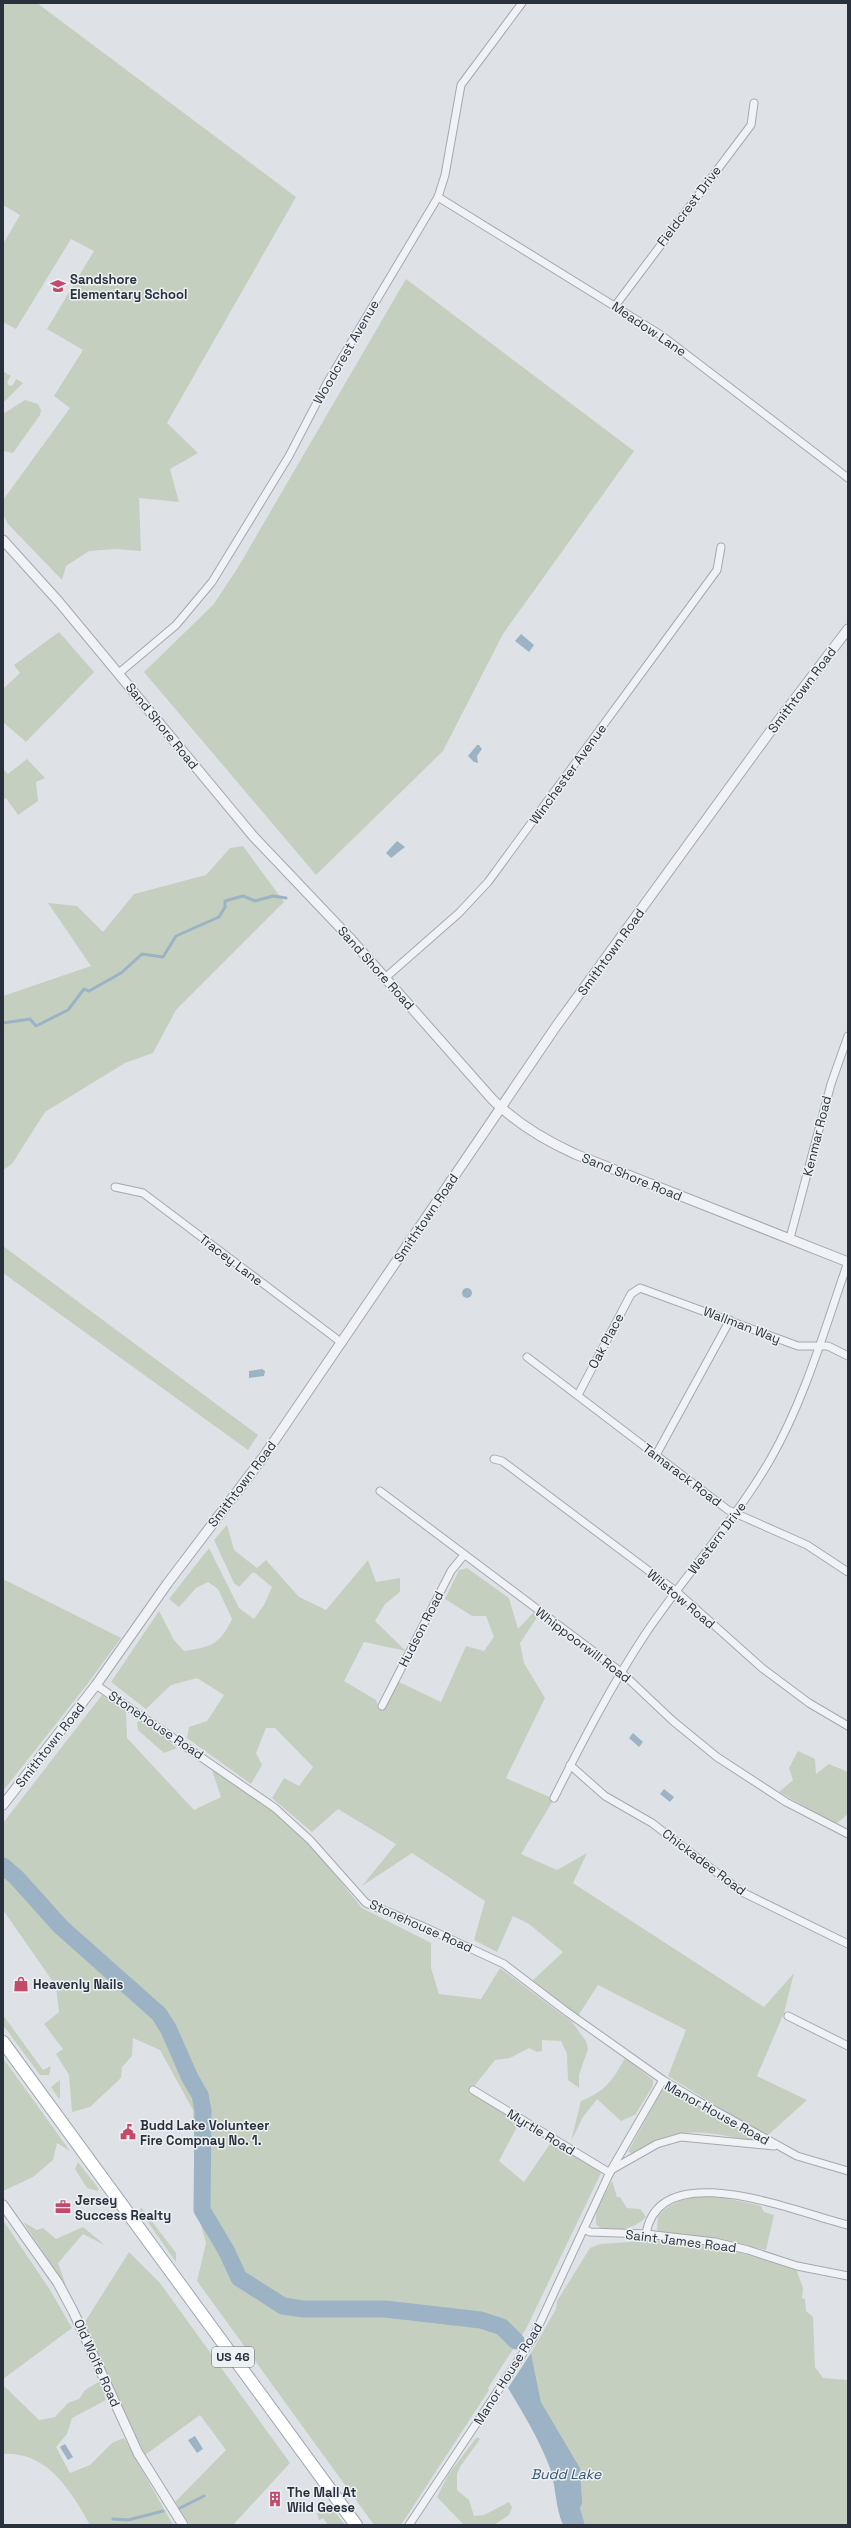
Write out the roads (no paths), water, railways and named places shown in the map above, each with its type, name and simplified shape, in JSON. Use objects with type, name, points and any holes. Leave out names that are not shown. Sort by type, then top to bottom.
[{"type":"main road","name":"US 46","points":[[3,2042],[356,2525]]},
{"type":"street","name":"Woodcrest Avenue","points":[[118,673],[176,625],[212,582],[289,456],[327,383],[438,197],[445,176],[461,85],[522,3]]},
{"type":"street","name":"Fieldcrest Drive","points":[[615,306],[751,125],[754,103]]},
{"type":"street","name":"Meadow Lane","points":[[438,197],[661,335],[848,478]]},
{"type":"street","name":"Sand Shore Road","points":[[3,540],[36,574],[253,836],[385,978],[500,1107],[533,1131],[570,1151],[688,1200],[790,1238],[848,1262]]},
{"type":"street","name":"Winchester Avenue","points":[[385,978],[459,913],[488,882],[717,570],[721,547]]},
{"type":"street","name":"Smithtown Road","points":[[3,1806],[96,1685],[167,1584],[264,1456],[342,1343],[500,1107],[772,729],[848,629]]},
{"type":"street","name":"Kenmar Road","points":[[790,1238],[831,1084],[848,1036]]},
{"type":"street","name":"Tracey Lane","points":[[115,1187],[143,1193],[342,1343]]},
{"type":"street","name":"Western Drive","points":[[554,1798],[570,1765],[621,1672],[647,1632],[736,1514],[771,1458],[792,1416],[819,1346],[848,1262]]},
{"type":"street","name":"Wallman Way","points":[[637,1289],[643,1288],[798,1346],[828,1346],[848,1356]]},
{"type":"street","name":"Oak Place","points":[[578,1395],[631,1294],[637,1289]]},
{"type":"street","points":[[656,1455],[730,1320]]},
{"type":"street","name":"Tamarack Road","points":[[527,1357],[736,1514],[807,1545],[847,1570]]},
{"type":"street","name":"Wilstow Road","points":[[494,1459],[508,1465],[677,1592],[762,1668],[809,1703],[848,1726]]},
{"type":"street","name":"Whippoorwill Road","points":[[380,1491],[464,1556],[621,1672],[673,1721],[737,1771],[812,1817],[848,1834]]},
{"type":"street","name":"Hudson Road","points":[[382,1706],[451,1571],[464,1556]]},
{"type":"street","name":"Stonehouse Road","points":[[96,1685],[275,1808],[310,1840],[366,1903],[422,1926],[504,1964],[567,2012],[663,2080]]},
{"type":"street","name":"Chickadee Road","points":[[570,1765],[605,1796],[652,1823],[742,1892],[848,1944]]},
{"type":"street","points":[[788,2016],[848,2046]]},
{"type":"street","name":"Manor House Road","points":[[409,2525],[526,2348],[546,2311],[611,2172],[663,2080],[797,2156],[848,2171]]},
{"type":"street","name":"Myrtle Road","points":[[473,2090],[611,2172]]},
{"type":"street","name":"Manor House Road","points":[[611,2172],[657,2144],[681,2136],[779,2147]]},
{"type":"street","points":[[646,2234],[650,2220],[662,2207],[676,2197],[697,2191],[717,2192],[777,2204],[848,2225]]},
{"type":"street","name":"Old Wolfe Road","points":[[3,2205],[58,2283],[73,2311],[138,2453],[183,2525]]},
{"type":"street","name":"Saint James Road","points":[[584,2229],[590,2232],[646,2234],[732,2246],[797,2266],[848,2276]]},
{"type":"water","points":[[521,634],[534,645],[529,652],[515,641]]},
{"type":"water","points":[[477,745],[479,745],[482,749],[477,756],[478,763],[474,762],[468,756]]},
{"type":"water","points":[[397,841],[405,847],[391,858],[386,853]]},
{"type":"water","points":[[465,1288],[469,1288],[471,1289],[471,1297],[465,1298],[462,1295],[462,1291]]},
{"type":"water","points":[[262,1369],[265,1371],[264,1376],[249,1378],[249,1371]]},
{"type":"water","points":[[633,1733],[643,1742],[639,1747],[629,1738]]},
{"type":"water","points":[[664,1789],[674,1797],[670,1802],[660,1794]]},
{"type":"water","name":"Budd Lake","points":[[531,2353],[541,2402],[580,2468],[582,2503],[580,2508],[585,2525],[563,2525],[558,2511],[550,2468],[546,2457],[508,2388]]},
{"type":"water","points":[[195,2436],[203,2449],[197,2453],[188,2440]]},
{"type":"water","points":[[65,2444],[73,2457],[68,2460],[60,2447]]},
{"type":"waterway","points":[[3,1023],[30,1019],[36,1026],[68,1010],[84,989],[89,991],[121,973],[142,954],[163,957],[176,936],[219,917],[225,907],[225,901],[243,896],[255,901],[273,896],[286,898]]},
{"type":"waterway","points":[[3,1866],[16,1877],[61,1927],[159,2014],[169,2030],[190,2078],[200,2095],[203,2111],[202,2210],[226,2250],[239,2278],[283,2306],[303,2309],[385,2309],[481,2320],[502,2327],[516,2341]]},
{"type":"waterway","points":[[180,2508],[204,2496]]},
{"type":"waterway","points":[[113,2519],[128,2520],[163,2511]]},
{"type":"place","name":"Sandshore Elementary School","points":[[58,286]]},
{"type":"place","name":"Heavenly Nails","points":[[21,1984]]},
{"type":"place","name":"Budd Lake Volunteer Fire Compnay No. 1.","points":[[128,2132]]},
{"type":"place","name":"Jersey Success Realty","points":[[63,2207]]},
{"type":"place","name":"The Mall At Wild Geese","points":[[275,2499]]}]
